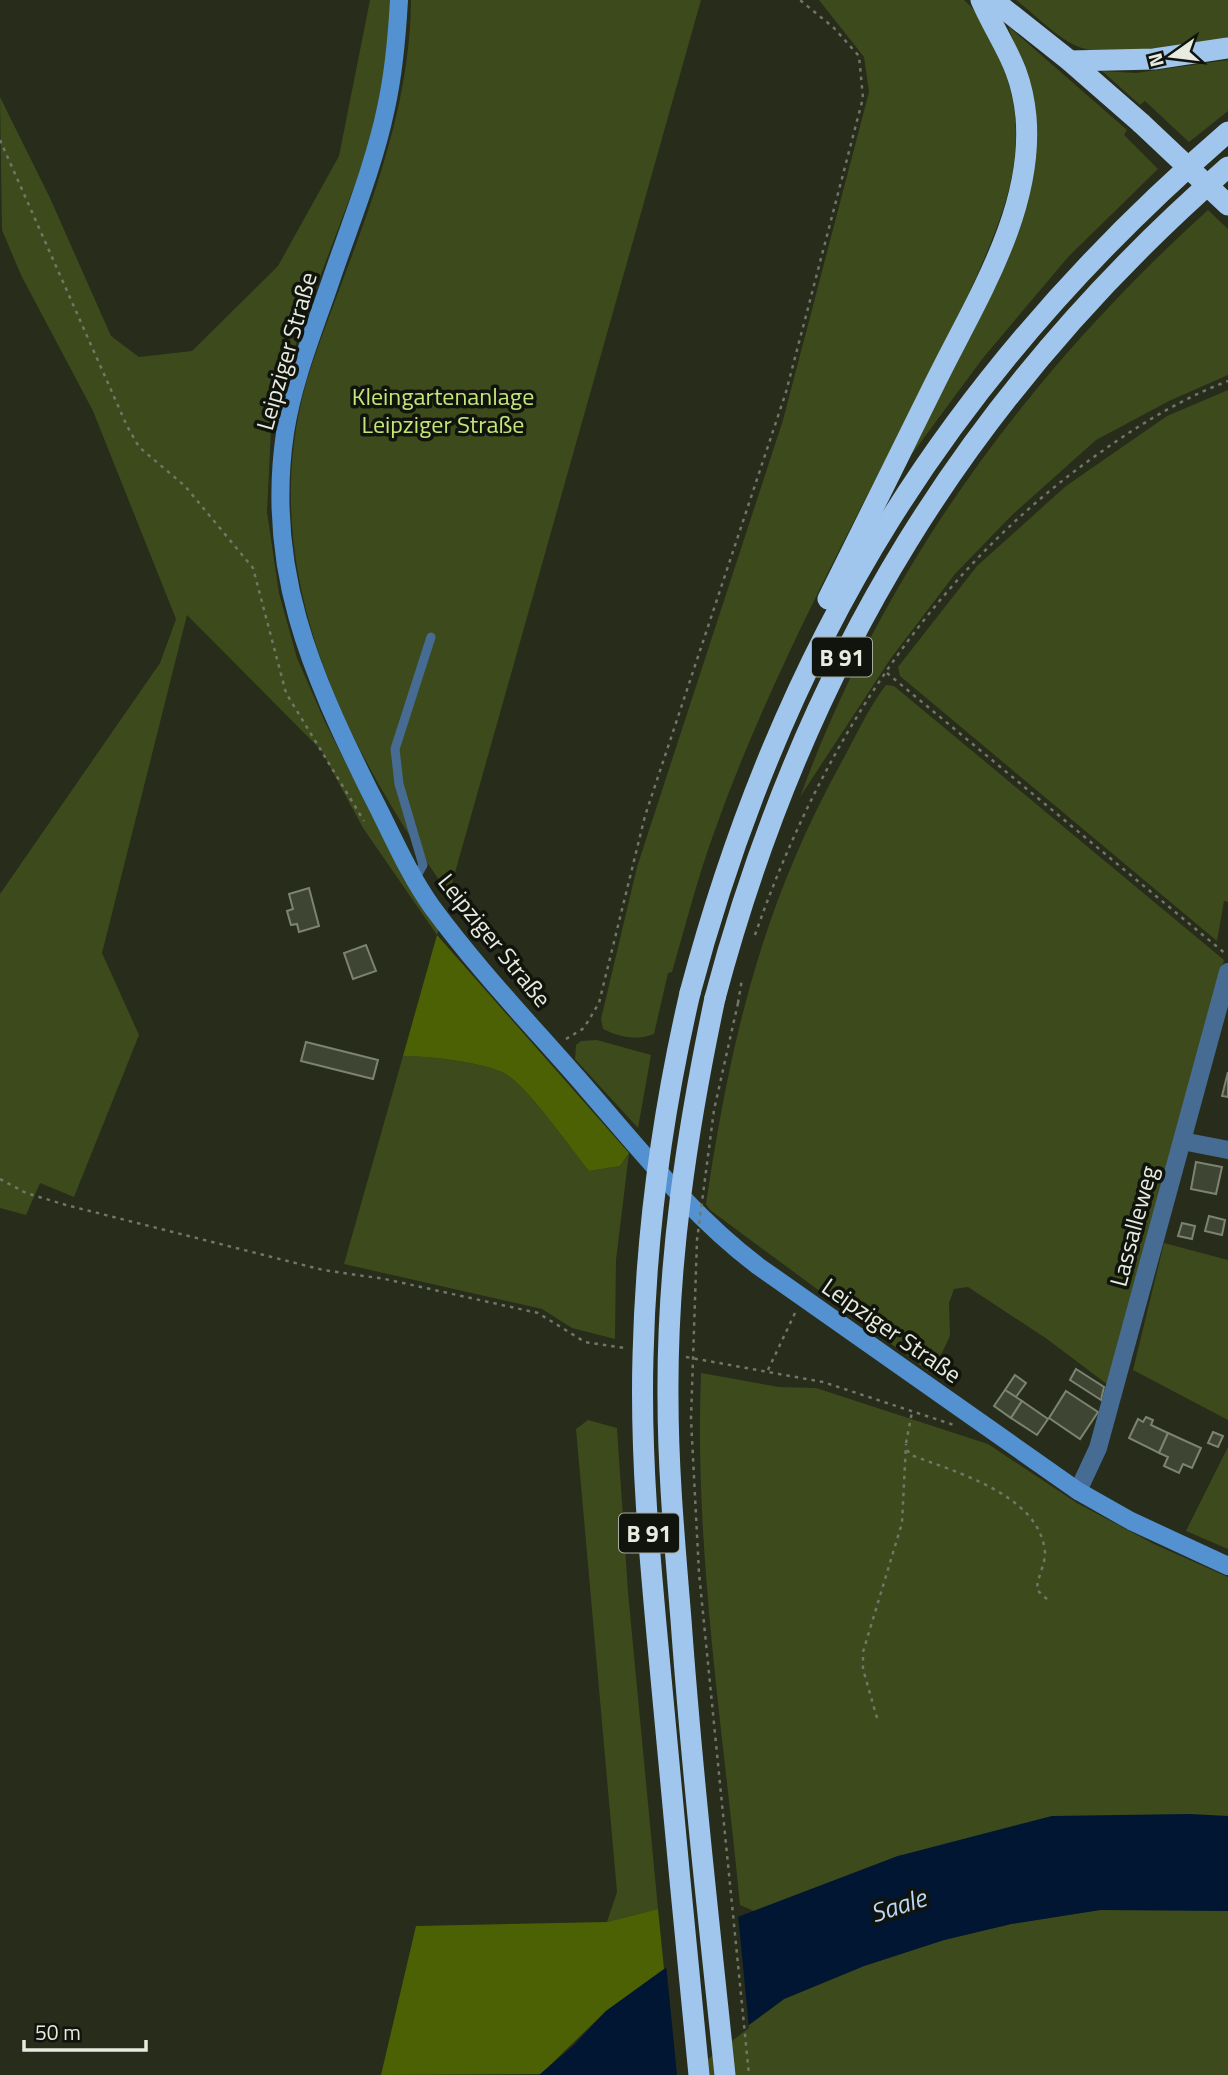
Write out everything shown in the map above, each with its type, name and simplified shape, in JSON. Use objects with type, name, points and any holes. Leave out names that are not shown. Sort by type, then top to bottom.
[{"type":"highway","points":[[812,657],[815,624],[993,264],[1017,198],[1026,154],[1024,102],[1010,53],[981,0]]},
{"type":"highway","points":[[993,0],[1070,61],[1228,205]]},
{"type":"highway","points":[[1070,61],[1154,59],[1228,48]]},
{"type":"highway","name":"B 91","points":[[699,2075],[653,1594],[643,1415],[645,1297],[657,1155],[666,1096],[690,993],[738,832],[812,657],[903,496],[997,366],[1080,272],[1143,208],[1228,132]]},
{"type":"highway","name":"B 91","points":[[725,2075],[684,1670],[670,1487],[668,1397],[670,1309],[681,1179],[715,998],[749,881],[789,771],[836,668],[892,563],[949,475],[1042,353],[1161,226],[1228,167]]},
{"type":"street","name":"Leipziger Straße","points":[[399,0],[395,55],[385,113],[293,396],[280,470],[279,509],[286,579],[304,647],[348,748],[415,879],[434,910],[552,1049],[709,1225],[737,1250],[1078,1491],[1131,1521],[1228,1566]]},
{"type":"street","name":"Lassalleweg","points":[[1078,1491],[1098,1448],[1228,972]]},
{"type":"street","points":[[1182,1141],[1228,1150]]},
{"type":"lane","points":[[415,879],[423,865],[399,784],[396,748],[430,637]]},
{"type":"path","points":[[552,1049],[584,1028],[599,1003],[645,816],[786,392],[863,98],[859,56],[834,28],[800,0]]},
{"type":"path","points":[[0,140],[127,426],[139,447],[185,486],[253,568],[286,693],[369,830]]},
{"type":"path","points":[[754,937],[805,811],[859,712],[969,564],[1042,495],[1119,439],[1186,397],[1228,381]]},
{"type":"path","points":[[887,673],[1228,956]]},
{"type":"path","points":[[745,970],[714,1110],[696,1240],[691,1419],[699,1573],[749,2075]]},
{"type":"path","points":[[0,1179],[26,1193],[66,1205],[323,1270],[385,1279],[538,1313],[555,1321],[569,1334],[602,1345]]},
{"type":"path","points":[[768,1370],[803,1298]]},
{"type":"path","points":[[708,1360],[823,1382],[962,1428],[984,1425]]},
{"type":"path","points":[[877,1718],[863,1669],[863,1652],[902,1523],[906,1444],[912,1412]]},
{"type":"path","points":[[906,1444],[911,1455],[991,1486],[1028,1518],[1043,1543],[1045,1556],[1037,1590],[1048,1600]]},
{"type":"green space","points":[[370,0],[392,0],[390,52],[366,155],[300,330],[271,430],[267,512],[279,593],[297,658],[325,722],[377,825],[410,886],[439,929],[437,935],[363,828],[321,750],[187,615],[102,953],[139,1035],[74,1197],[40,1183],[26,1215],[0,1208],[0,894],[160,663],[176,619],[93,411],[21,275],[2,230],[0,97],[50,198],[111,336],[139,357],[192,351],[278,266],[339,156]]},
{"type":"green space","name":"Kleingartenanlage Leipziger Straße","points":[[411,0],[701,0],[449,894],[372,772],[340,708],[315,641],[298,573],[291,503],[295,433],[313,361],[362,229],[390,139],[401,94]]},
{"type":"green space","points":[[819,0],[964,0],[977,13],[990,35],[1010,89],[1015,119],[1012,176],[995,232],[971,289],[803,623],[742,760],[703,865],[672,972],[668,973],[654,1034],[635,1038],[622,1036],[603,1029],[601,1019],[637,867],[783,420],[869,92],[864,57]]},
{"type":"green space","points":[[1016,0],[1228,0],[1228,37],[1168,50],[1124,54],[1103,52],[1067,41]]},
{"type":"green space","points":[[1008,26],[1127,130],[1124,135],[1158,169],[1069,256],[983,358],[912,454],[910,452],[1004,265],[1031,89]]},
{"type":"green space","points":[[1228,60],[1228,111],[1189,142],[1145,101],[1140,105],[1102,71],[1136,73]]},
{"type":"green space","points":[[1208,210],[1228,229],[1228,375],[1169,401],[1096,440],[1012,515],[955,574],[891,658],[800,797],[834,713],[874,632],[919,554],[968,479],[1022,407],[1080,338],[1142,273]]},
{"type":"green space","points":[[1228,390],[1228,902],[1224,901],[1217,941],[900,676],[898,667],[977,566],[1066,486],[1167,416]]},
{"type":"green space","points":[[886,685],[894,686],[1224,960],[1108,1385],[1047,1339],[968,1287],[954,1289],[949,1303],[950,1336],[932,1374],[710,1210],[706,1204],[738,1032],[769,924],[813,817],[868,713]]},
{"type":"green space","points":[[437,935],[629,1153],[620,1166],[589,1171],[536,1103],[504,1073],[440,1058],[403,1056]]},
{"type":"green space","points":[[597,1040],[651,1055],[638,1128],[575,1059],[576,1045],[581,1041]]},
{"type":"green space","points":[[403,1056],[440,1058],[504,1073],[536,1103],[589,1171],[620,1166],[629,1153],[616,1260],[615,1339],[572,1328],[542,1309],[344,1264]]},
{"type":"green space","points":[[1164,1243],[1228,1260],[1228,1420],[1133,1370]]},
{"type":"green space","points":[[701,1373],[779,1387],[816,1388],[988,1444],[1077,1503],[1154,1544],[1228,1577],[1228,1819],[898,1856],[754,1911],[740,1905],[706,1573],[700,1439]]},
{"type":"green space","points":[[588,1420],[617,1428],[628,1592],[658,1909],[607,1922],[617,1892],[576,1429]]},
{"type":"green space","points":[[1228,1447],[1228,1549],[1186,1531]]},
{"type":"green space","points":[[1187,1908],[1228,1911],[1228,2075],[681,2075],[784,1999],[864,1966],[944,1940],[1011,1924],[1100,1910]]},
{"type":"green space","points":[[658,1909],[664,1969],[606,2011],[541,2074],[381,2075],[416,1926],[607,1922]]},
{"type":"water","name":"Saale","points":[[1052,1816],[1228,1816],[1228,1911],[1100,1910],[1011,1924],[944,1940],[864,1966],[784,1999],[681,2075],[539,2075],[574,2045],[606,2011],[735,1918],[898,1856]]},
{"type":"pier","points":[[738,1914],[749,2028],[687,2075],[677,2075],[666,1964]]},
{"type":"building","points":[[309,888],[319,926],[299,932],[297,924],[291,925],[287,911],[293,909],[289,894]]},
{"type":"building","points":[[366,945],[376,971],[353,979],[344,953]]},
{"type":"building","points":[[306,1042],[378,1060],[373,1079],[301,1061]]},
{"type":"building","points":[[1228,1072],[1228,1097],[1222,1096]]},
{"type":"building","points":[[1196,1162],[1222,1167],[1216,1194],[1191,1189]]},
{"type":"building","points":[[1209,1216],[1225,1220],[1222,1235],[1205,1231]]},
{"type":"building","points":[[1182,1223],[1195,1226],[1192,1239],[1178,1236]]},
{"type":"building","points":[[1076,1369],[1104,1387],[1101,1400],[1070,1380]]},
{"type":"building","points":[[1015,1375],[1026,1383],[1016,1397],[1005,1390]]},
{"type":"building","points":[[1005,1390],[1022,1401],[1011,1418],[994,1406]]},
{"type":"building","points":[[1066,1391],[1098,1412],[1080,1439],[1049,1418]]},
{"type":"building","points":[[1022,1401],[1048,1419],[1037,1435],[1011,1418]]},
{"type":"building","points":[[1146,1417],[1153,1420],[1151,1425],[1168,1433],[1159,1453],[1129,1438],[1138,1419],[1143,1422]]},
{"type":"building","points":[[1213,1432],[1223,1436],[1218,1447],[1208,1443]]},
{"type":"building","points":[[1168,1433],[1201,1448],[1192,1468],[1183,1464],[1179,1473],[1164,1466],[1168,1457],[1159,1453]]}]
